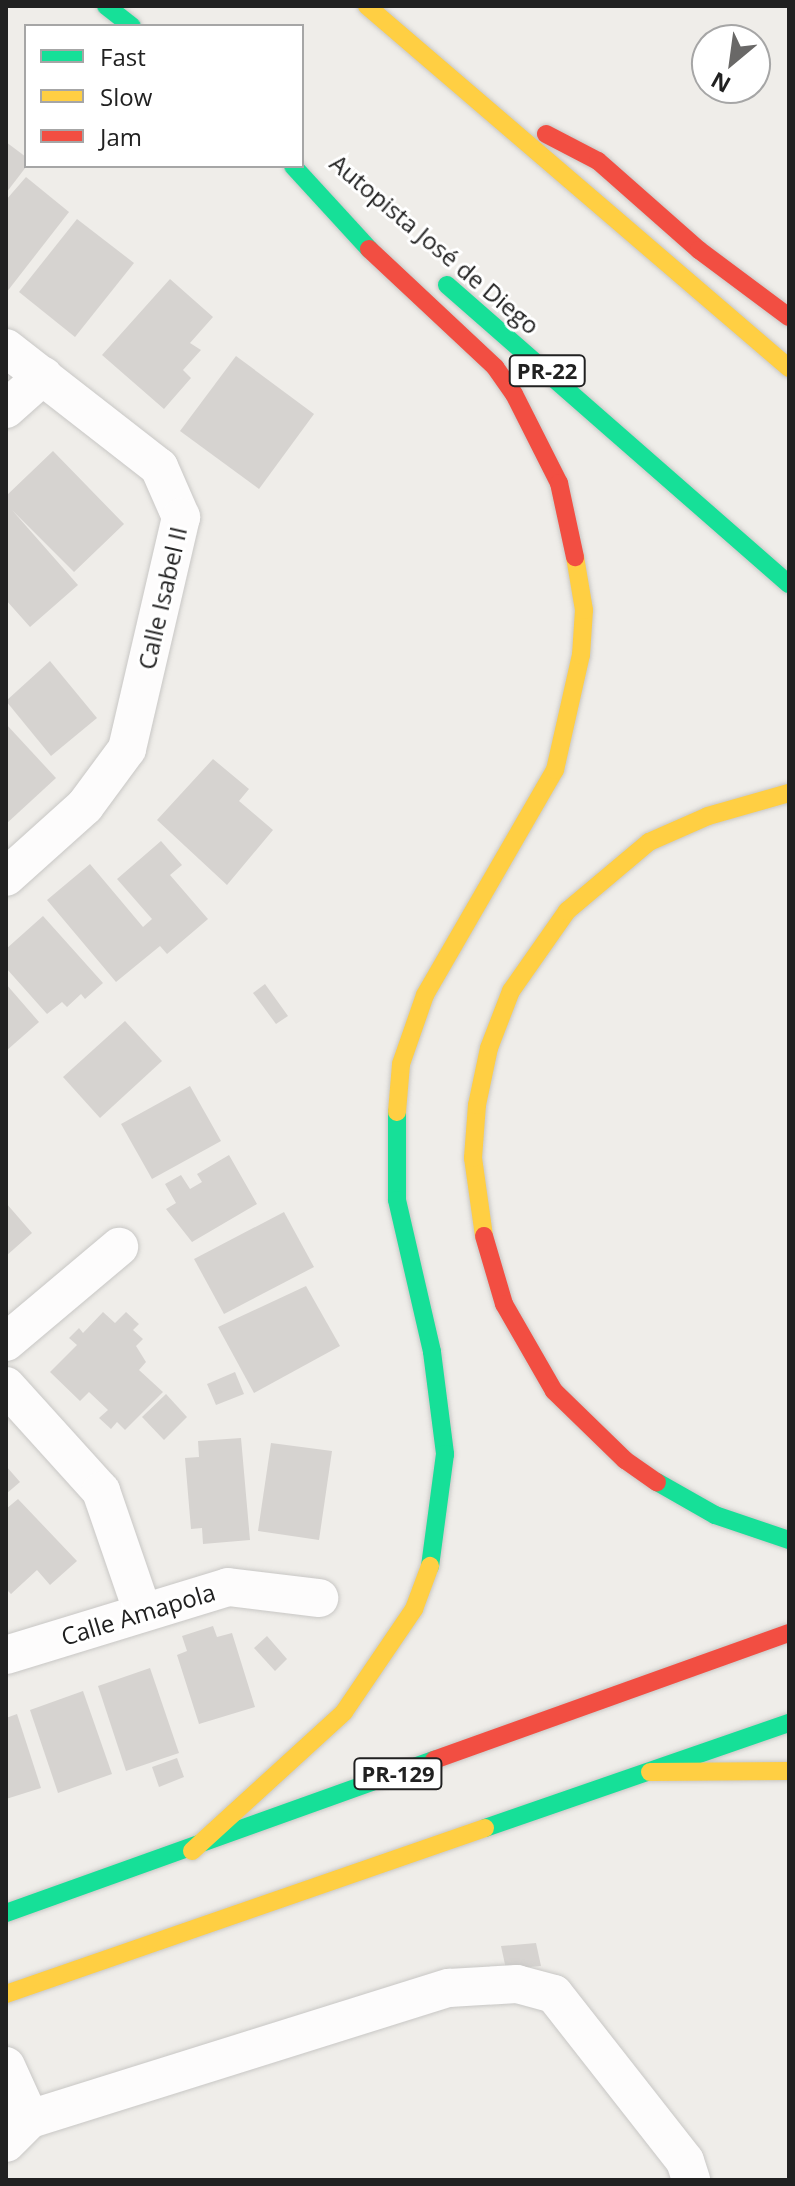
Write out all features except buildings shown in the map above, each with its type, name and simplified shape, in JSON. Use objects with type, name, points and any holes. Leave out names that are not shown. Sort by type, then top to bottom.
[{"type":"main road","points":[[106,6],[129,24]]},
{"type":"main road","points":[[367,6],[485,103],[789,368]]},
{"type":"main road","points":[[485,103],[598,161],[699,250],[789,317]]},
{"type":"main road","name":"Autopista José de Diego","points":[[304,164],[373,222]]},
{"type":"main road","points":[[192,1851],[344,1712],[414,1609],[429,1577],[445,1454],[432,1352],[397,1200],[395,1133],[401,1064],[425,995],[457,933],[555,770],[581,655],[584,610],[569,518],[559,483],[514,394],[495,367],[399,282],[295,168]]},
{"type":"main road","name":"Autopista José de Diego","points":[[433,273],[789,584]]},
{"type":"main road","points":[[789,793],[708,816],[649,842],[567,911],[511,991],[489,1048],[477,1105],[473,1158],[486,1254],[504,1304],[554,1391],[625,1460],[665,1487],[715,1515],[789,1540]]},
{"type":"main road","name":"PR-129","points":[[6,1913],[192,1851],[789,1633]]},
{"type":"main road","points":[[6,1994],[789,1723]]},
{"type":"main road","points":[[650,1772],[789,1771]]},
{"type":"street","name":"Calle Isabel II","points":[[6,348],[159,467],[181,517],[127,749],[85,806],[6,877]]},
{"type":"street","points":[[6,409],[43,376]]},
{"type":"street","points":[[6,1342],[119,1247]]},
{"type":"street","points":[[6,1386],[101,1491],[142,1610]]},
{"type":"street","name":"Calle Amapola","points":[[6,1655],[142,1610],[228,1587],[319,1598]]},
{"type":"street","points":[[6,2066],[18,2131],[449,1988],[517,1984],[554,1994],[685,2161],[691,2180]]},
{"type":"traffic: fast","points":[[106,6],[129,24]]},
{"type":"traffic: fast","points":[[295,168],[369,249]]},
{"type":"traffic: fast","points":[[447,285],[789,584]]},
{"type":"traffic: fast","points":[[397,1112],[397,1200],[432,1352],[445,1454],[430,1566]]},
{"type":"traffic: fast","points":[[657,1482],[715,1515],[789,1540]]},
{"type":"traffic: fast","points":[[485,1828],[789,1723]]},
{"type":"traffic: fast","points":[[6,1913],[434,1760]]},
{"type":"traffic: slow","points":[[367,6],[789,368]]},
{"type":"traffic: slow","points":[[397,1112],[401,1064],[425,995],[555,770],[581,655],[584,610],[575,557]]},
{"type":"traffic: slow","points":[[484,1236],[473,1158],[477,1105],[489,1048],[511,991],[567,911],[649,842],[708,816],[789,793]]},
{"type":"traffic: slow","points":[[192,1851],[344,1712],[414,1609],[430,1566]]},
{"type":"traffic: slow","points":[[650,1772],[789,1771]]},
{"type":"traffic: slow","points":[[6,1994],[485,1828]]},
{"type":"traffic: jam","points":[[546,134],[598,161],[699,250],[789,317]]},
{"type":"traffic: jam","points":[[369,249],[495,367],[514,394],[559,483],[575,557]]},
{"type":"traffic: jam","points":[[484,1236],[504,1304],[554,1391],[625,1460],[657,1482]]},
{"type":"traffic: jam","points":[[434,1760],[789,1633]]}]
